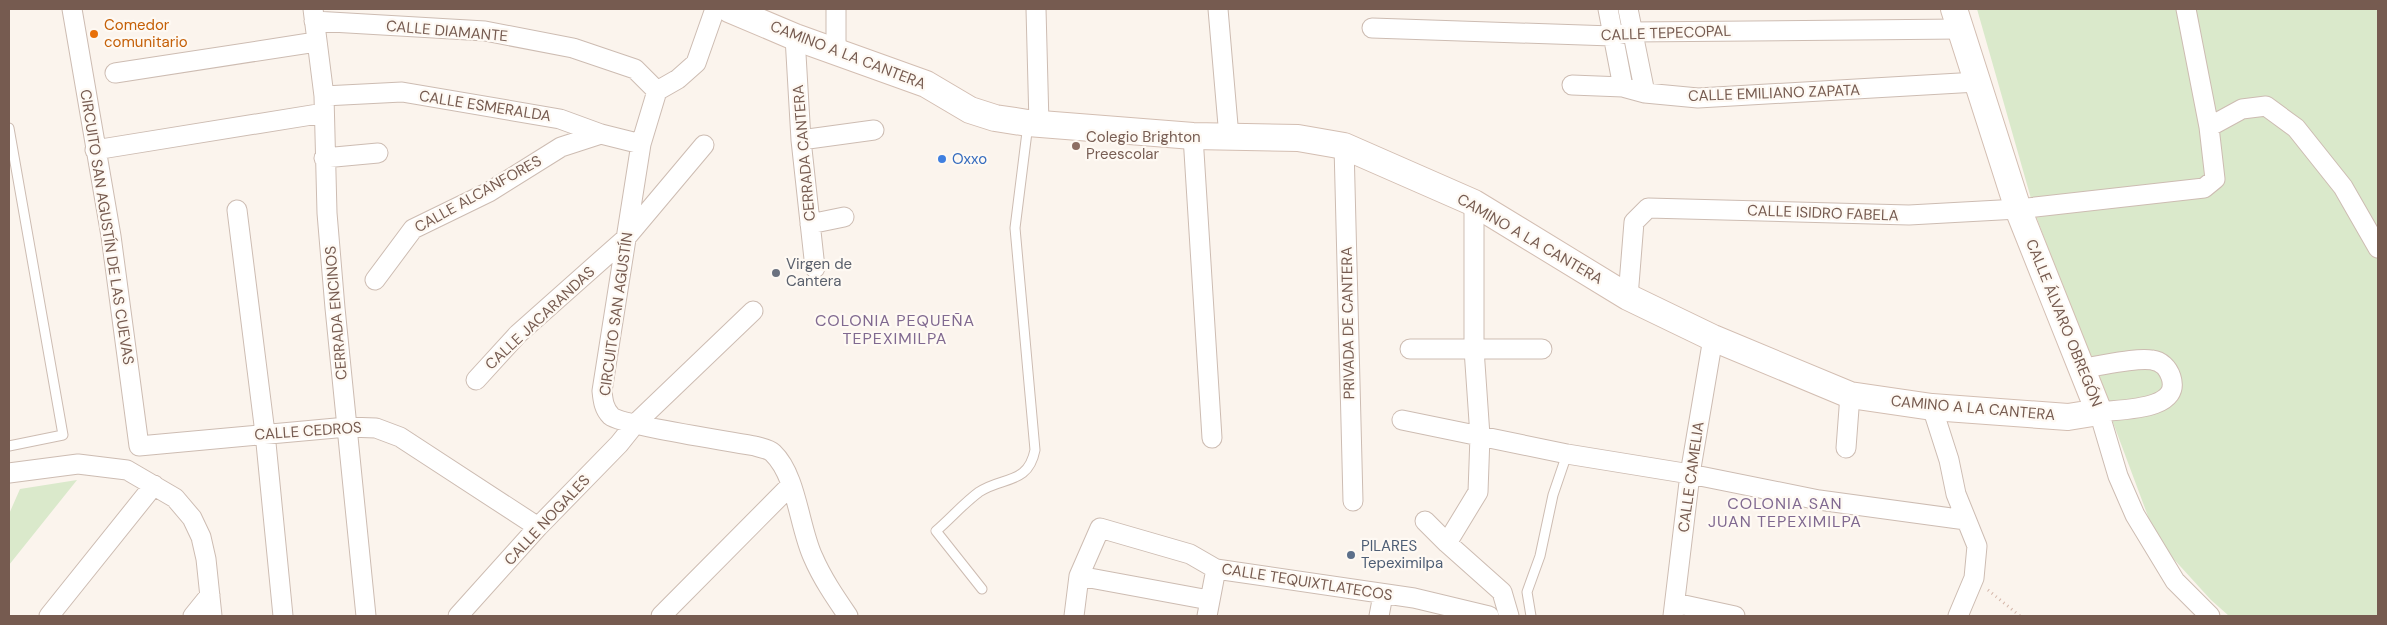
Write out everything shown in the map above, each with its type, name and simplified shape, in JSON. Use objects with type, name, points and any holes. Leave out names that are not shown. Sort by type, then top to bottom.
[{"type":"street","name":"CIRCUITO SAN AGUSTÍN DE LAS CUEVAS","points":[[72,9],[111,236],[139,446]]},
{"type":"street","points":[[657,91],[678,79],[696,63],[715,9]]},
{"type":"street","name":"CAMINO A LA CANTERA","points":[[729,9],[795,37],[926,84],[970,110],[995,118],[1034,124],[1193,136],[1298,138],[1344,146],[1474,203],[1628,297],[1713,338],[1850,395],[1932,407],[2068,417],[2099,412]]},
{"type":"street","points":[[836,9],[836,51]]},
{"type":"street","points":[[1034,124],[1036,9]]},
{"type":"street","points":[[1218,9],[1229,137]]},
{"type":"street","points":[[1608,9],[1623,87]]},
{"type":"street","points":[[1628,9],[1631,32],[1645,93]]},
{"type":"street","points":[[2186,9],[2209,127],[2242,109],[2266,106],[2296,128],[2343,187],[2378,248]]},
{"type":"street","name":"CALLE DIAMANTE","points":[[313,15],[485,31],[573,48],[635,69],[657,91]]},
{"type":"street","name":"CERRADA ENCINOS","points":[[313,15],[324,104],[324,158],[335,308],[366,616]]},
{"type":"street","name":"CALLE TEPECOPAL","points":[[1372,28],[1612,36],[1631,32],[1957,19]]},
{"type":"street","name":"CALLE ÁLVARO OBREGÓN","points":[[1957,19],[2018,210],[2083,368],[2099,412],[2118,476],[2136,515],[2175,581],[2210,616]]},
{"type":"street","name":"CERRADA CANTERA","points":[[795,37],[801,140],[815,268]]},
{"type":"street","points":[[115,73],[316,42]]},
{"type":"street","name":"CALLE EMILIANO ZAPATA","points":[[1572,85],[1623,87],[1645,93],[1698,98],[1977,82]]},
{"type":"street","name":"CIRCUITO SAN AGUSTÍN","points":[[657,91],[641,144],[625,239],[610,353],[602,391],[604,406],[612,417],[635,424],[756,446],[772,452],[782,465],[812,556],[829,588],[848,616]]},
{"type":"street","name":"CALLE ESMERALDA","points":[[95,150],[324,104],[402,92],[560,119],[600,134],[641,144]]},
{"type":"street","name":"CALLE ISIDRO FABELA","points":[[1628,297],[1634,222],[1648,208],[1909,215],[2018,210],[2204,188],[2215,179],[2209,127]]},
{"type":"street","points":[[801,140],[874,130]]},
{"type":"street","name":"CALLE ALCANFORES","points":[[375,280],[413,229],[489,192],[561,147],[600,134]]},
{"type":"street","points":[[1193,136],[1212,438]]},
{"type":"street","name":"CALLE JACARANDAS","points":[[476,380],[518,334],[625,239],[704,145]]},
{"type":"street","name":"PRIVADA DE CANTERA","points":[[1344,146],[1353,501]]},
{"type":"street","points":[[324,158],[378,154]]},
{"type":"street","points":[[1447,544],[1478,492],[1480,436],[1474,349],[1474,203]]},
{"type":"street","points":[[237,210],[265,433],[284,616]]},
{"type":"street","points":[[810,224],[844,217]]},
{"type":"street","name":"CALLE NOGALES","points":[[458,616],[538,528],[619,444],[635,424],[753,311]]},
{"type":"street","name":"CALLE CAMELIA","points":[[1674,610],[1690,474],[1713,338]]},
{"type":"street","points":[[1410,349],[1542,349]]},
{"type":"street","points":[[2083,368],[2152,360],[2164,365],[2170,374],[2173,384],[2171,392],[2163,401],[2152,405],[2099,412]]},
{"type":"street","points":[[1846,448],[1850,395]]},
{"type":"street","points":[[1932,407],[1949,460],[1956,494],[1977,546],[1974,578],[1958,616]]},
{"type":"street","points":[[1402,420],[1567,454],[1690,474],[1819,500],[1966,520]]},
{"type":"street","name":"CALLE CEDROS","points":[[139,446],[265,433],[347,427],[376,428],[400,437],[538,528]]},
{"type":"street","points":[[9,473],[78,464],[127,470],[175,498],[192,518],[203,544],[212,616]]},
{"type":"street","points":[[49,616],[154,485]]},
{"type":"street","points":[[661,616],[790,486]]},
{"type":"street","points":[[1426,521],[1447,544],[1502,592],[1509,616]]},
{"type":"street","name":"CALLE TEQUIXTLATECOS","points":[[1080,576],[1100,528],[1190,554],[1216,569],[1383,595],[1414,598],[1490,616]]},
{"type":"street","points":[[1074,616],[1080,576],[1208,608],[1216,569]]},
{"type":"street","points":[[193,616],[210,595]]},
{"type":"street","points":[[1379,616],[1383,595]]},
{"type":"street","points":[[1674,610],[1735,616]]},
{"type":"lane","points":[[982,589],[936,531],[980,492],[1022,474],[1032,464],[1034,450],[1015,228],[1024,153],[1034,124]]},
{"type":"lane","points":[[9,128],[63,435],[9,446]]},
{"type":"lane","points":[[1530,616],[1527,592],[1540,556],[1553,495],[1567,454]]},
{"type":"path","points":[[1974,578],[2020,616]]},
{"type":"green space","points":[[1977,9],[2378,9],[2378,616],[2229,616],[2211,600],[2170,555],[2149,519],[2036,216]]},
{"type":"green space","points":[[77,480],[9,565],[9,514],[20,489]]},
{"type":"place","name":"Comedor comunitario","points":[[94,34]]},
{"type":"place","name":"Colegio Brighton Preescolar","points":[[1076,146]]},
{"type":"place","name":"Oxxo","points":[[942,159]]},
{"type":"place","name":"Virgen de Cantera","points":[[776,273]]},
{"type":"place","name":"PILARES Tepeximilpa","points":[[1351,555]]},
{"type":"district","name":"COLONIA PEQUEÑA TEPEXIMILPA","points":[[895,329]]},
{"type":"district","name":"COLONIA SAN JUAN TEPEXIMILPA","points":[[1785,512]]}]
